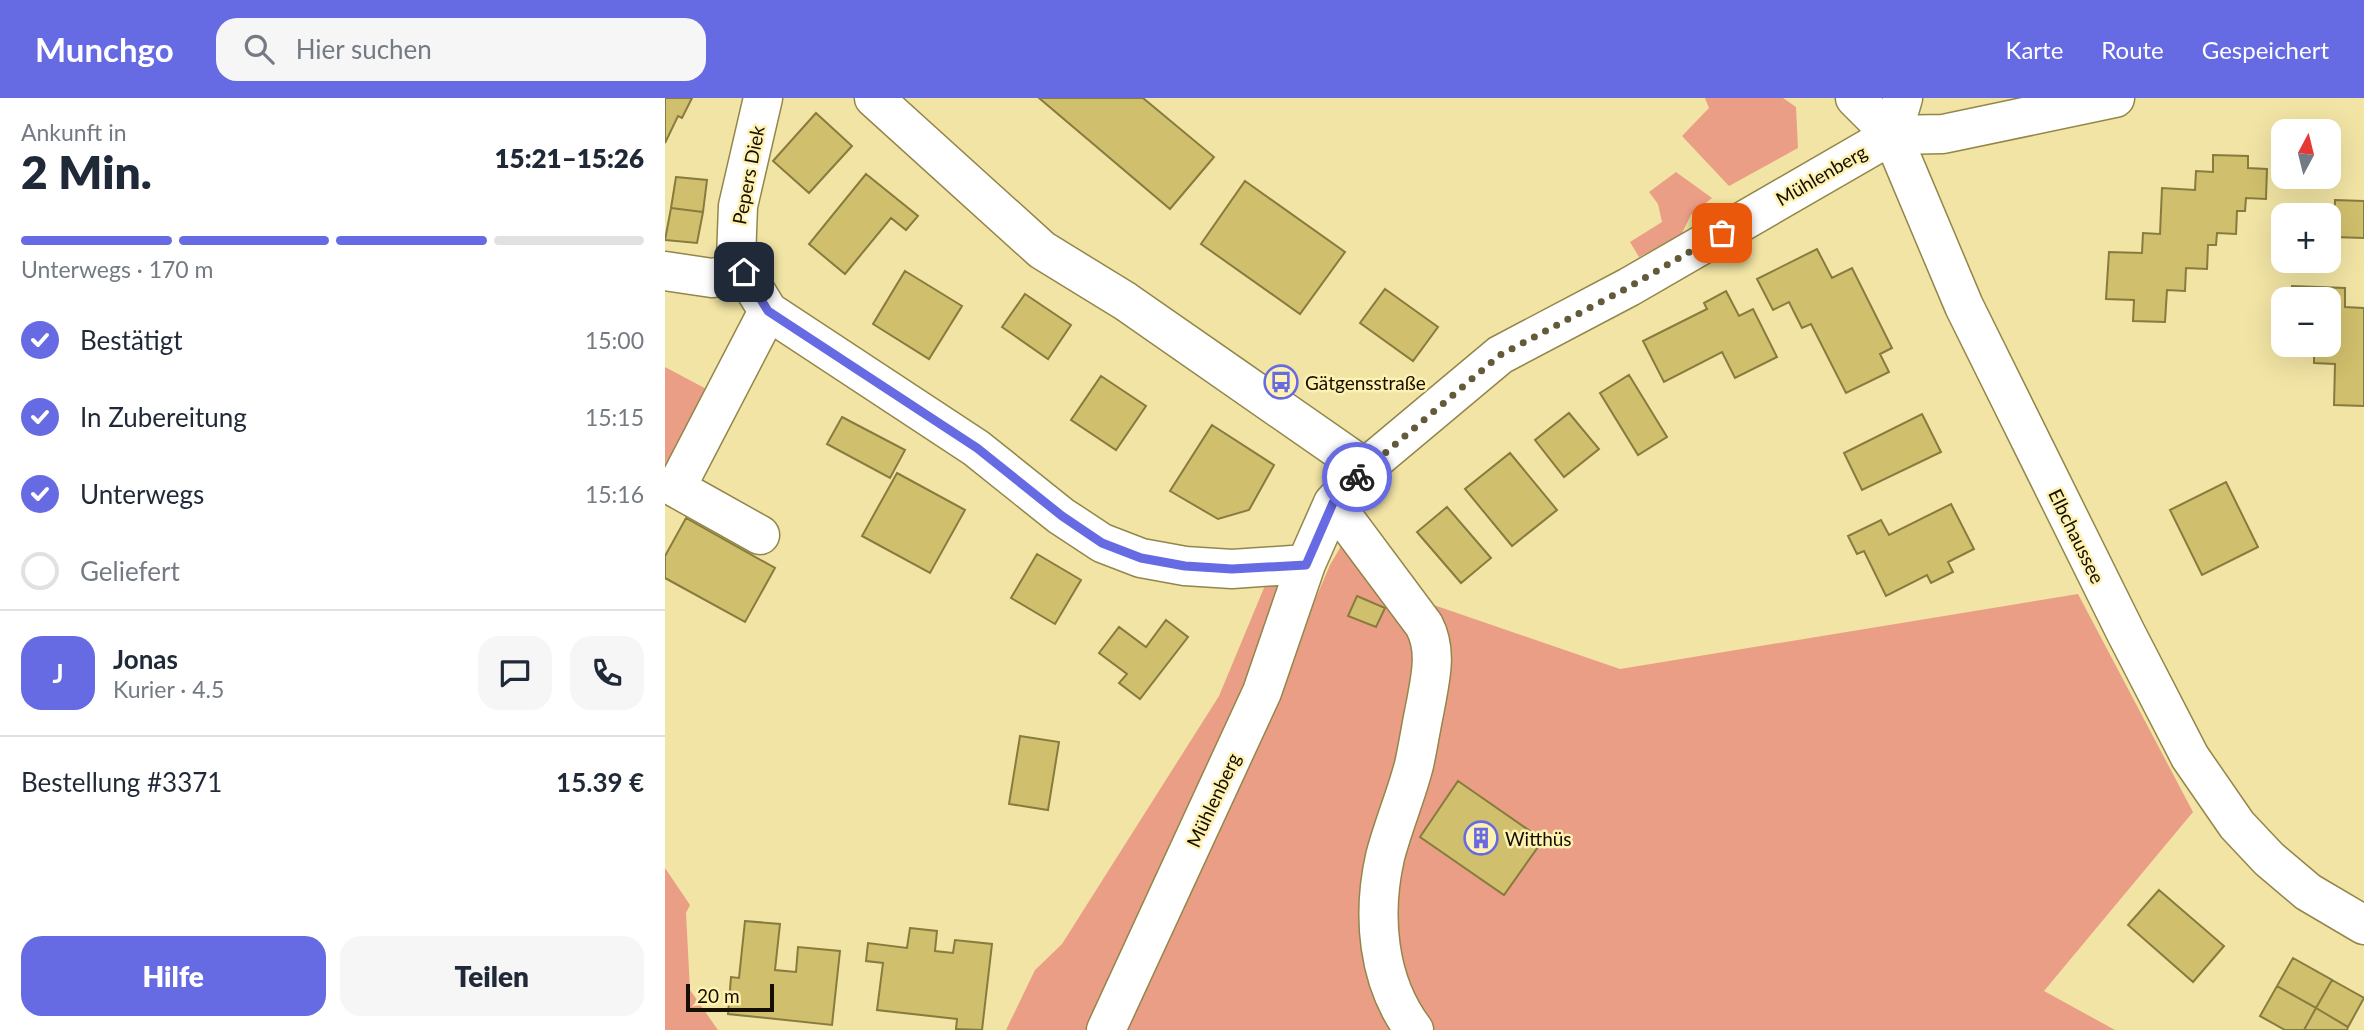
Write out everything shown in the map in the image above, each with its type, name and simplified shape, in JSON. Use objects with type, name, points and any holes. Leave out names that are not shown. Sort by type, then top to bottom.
[{"type":"street","name":"Pepers Diek","points":[[763,98],[738,206],[736,258],[768,311],[977,448],[1062,516],[1102,543],[1141,558],[1185,566],[1232,569],[1306,565]]},
{"type":"street","points":[[874,98],[1042,250],[1125,301],[1365,468],[1333,503],[1306,565]]},
{"type":"street","name":"Elbchaussee","points":[[1855,98],[1892,135],[1964,306],[2190,757],[2237,825],[2269,859],[2308,892],[2364,925]]},
{"type":"street","points":[[1903,98],[1892,135],[1943,134],[2115,98]]},
{"type":"street","name":"Mühlenberg","points":[[1365,468],[1500,355],[1629,287],[1892,135]]},
{"type":"street","points":[[665,271],[712,278],[744,272]]},
{"type":"street","points":[[760,535],[676,488],[768,311]]},
{"type":"street","points":[[1333,503],[1424,625],[1432,646],[1431,676],[1416,753],[1385,858],[1378,918],[1378,937],[1385,966],[1396,998],[1414,1030]]},
{"type":"street","name":"Mühlenberg","points":[[1106,1030],[1262,692],[1306,565]]},
{"type":"shaded area","points":[[1705,98],[1783,98],[1796,107],[1798,148],[1729,186],[1682,136],[1709,108]]},
{"type":"shaded area","points":[[1676,172],[1712,198],[1691,215],[1681,235],[1639,257],[1630,242],[1662,222],[1658,204],[1649,192]]},
{"type":"shaded area","points":[[665,367],[712,392],[665,478]]},
{"type":"shaded area","points":[[1358,517],[1425,602],[1620,669],[2078,594],[2193,812],[2044,991],[2115,1030],[1127,1030],[1330,565]]},
{"type":"shaded area","points":[[1306,564],[1106,1030],[1006,1030],[1035,970],[1062,944],[1219,696],[1273,566]]},
{"type":"shaded area","points":[[665,868],[690,905],[686,913],[690,990],[718,1030],[665,1030]]},
{"type":"building","points":[[665,98],[692,98],[682,118],[678,116],[665,143]]},
{"type":"building","points":[[1039,98],[1143,98],[1214,157],[1170,209]]},
{"type":"building","points":[[816,113],[852,146],[809,193],[773,161]]},
{"type":"building","points":[[2213,155],[2248,156],[2248,168],[2267,169],[2266,199],[2246,198],[2245,211],[2237,211],[2236,234],[2217,233],[2216,245],[2208,245],[2207,269],[2186,268],[2185,291],[2167,290],[2165,322],[2133,321],[2134,300],[2106,299],[2109,252],[2142,253],[2143,233],[2160,234],[2162,188],[2195,190],[2196,171],[2213,172]]},
{"type":"building","points":[[866,174],[918,216],[906,230],[891,218],[845,274],[809,244]]},
{"type":"building","points":[[676,177],[707,180],[703,212],[671,208]]},
{"type":"building","points":[[1245,181],[1345,252],[1300,314],[1201,244]]},
{"type":"building","points":[[2335,200],[2364,201],[2364,238],[2341,237],[2341,203],[2335,203]]},
{"type":"building","points":[[671,208],[703,212],[697,243],[665,240]]},
{"type":"building","points":[[1817,249],[1832,278],[1852,268],[1892,348],[1880,354],[1889,372],[1846,393],[1811,324],[1802,328],[1789,302],[1773,310],[1757,279]]},
{"type":"building","points":[[905,271],[962,306],[929,359],[873,324]]},
{"type":"building","points":[[2341,288],[2345,288],[2345,307],[2364,308],[2364,406],[2334,405],[2335,364],[2314,363],[2314,357],[2341,357]]},
{"type":"building","points":[[1385,289],[1438,327],[1413,361],[1360,323]]},
{"type":"building","points":[[1726,291],[1739,316],[1753,309],[1777,357],[1735,378],[1722,352],[1664,382],[1643,341],[1707,309],[1704,303]]},
{"type":"building","points":[[1025,294],[1071,325],[1048,359],[1002,327]]},
{"type":"building","points":[[1629,375],[1667,437],[1638,455],[1600,393]]},
{"type":"building","points":[[1101,376],[1146,406],[1116,450],[1071,420]]},
{"type":"building","points":[[1569,413],[1599,449],[1564,477],[1535,440]]},
{"type":"building","points":[[1922,414],[1941,452],[1862,490],[1844,453]]},
{"type":"building","points":[[842,417],[905,450],[890,478],[827,444]]},
{"type":"building","points":[[1212,425],[1274,465],[1249,510],[1218,519],[1170,491]]},
{"type":"building","points":[[1510,453],[1557,510],[1512,546],[1465,489]]},
{"type":"building","points":[[897,473],[965,510],[930,573],[862,536]]},
{"type":"building","points":[[2226,482],[2258,547],[2202,575],[2170,510]]},
{"type":"building","points":[[1951,504],[1974,549],[1948,562],[1953,572],[1931,583],[1927,575],[1886,596],[1864,551],[1857,554],[1848,536],[1881,520],[1889,535]]},
{"type":"building","points":[[1447,507],[1491,558],[1461,583],[1417,532]]},
{"type":"building","points":[[686,518],[775,568],[745,622],[665,578],[665,556]]},
{"type":"building","points":[[1037,554],[1081,580],[1055,624],[1011,598]]},
{"type":"building","points":[[1357,596],[1385,608],[1376,627],[1348,616]]},
{"type":"building","points":[[1166,620],[1188,637],[1140,699],[1119,683],[1127,674],[1099,653],[1119,627],[1146,647]]},
{"type":"building","points":[[1020,736],[1059,742],[1048,810],[1009,804]]},
{"type":"building","name":"Witthüs","points":[[1458,781],[1543,840],[1504,895],[1420,837]]},
{"type":"building","points":[[2159,890],[2224,946],[2193,982],[2128,925]]},
{"type":"building","points":[[745,921],[780,924],[775,970],[796,972],[798,947],[840,951],[832,1025],[728,1014],[731,977],[739,978]]},
{"type":"building","points":[[910,928],[937,931],[935,951],[953,953],[955,940],[992,944],[982,1030],[956,1029],[957,1019],[877,1010],[883,963],[866,961],[868,943],[907,948]]},
{"type":"building","points":[[2293,958],[2332,980],[2316,1008],[2277,986]]},
{"type":"building","points":[[2332,980],[2364,998],[2348,1027],[2316,1008]]},
{"type":"building","points":[[2277,986],[2316,1008],[2304,1030],[2285,1030],[2260,1016]]},
{"type":"building","points":[[2316,1008],[2348,1027],[2347,1030],[2304,1030]]},
{"type":"way so far","points":[[1357,477],[1500,355],[1629,287],[1722,233]]},
{"type":"place","name":"Gätgensstraße","points":[[1281,382]]},
{"type":"place","name":"Witthüs","points":[[1481,838]]},
{"type":"route","points":[[744,272],[768,311],[977,448],[1062,516],[1102,543],[1141,558],[1185,566],[1232,569],[1306,565],[1333,503],[1357,477]]}]
